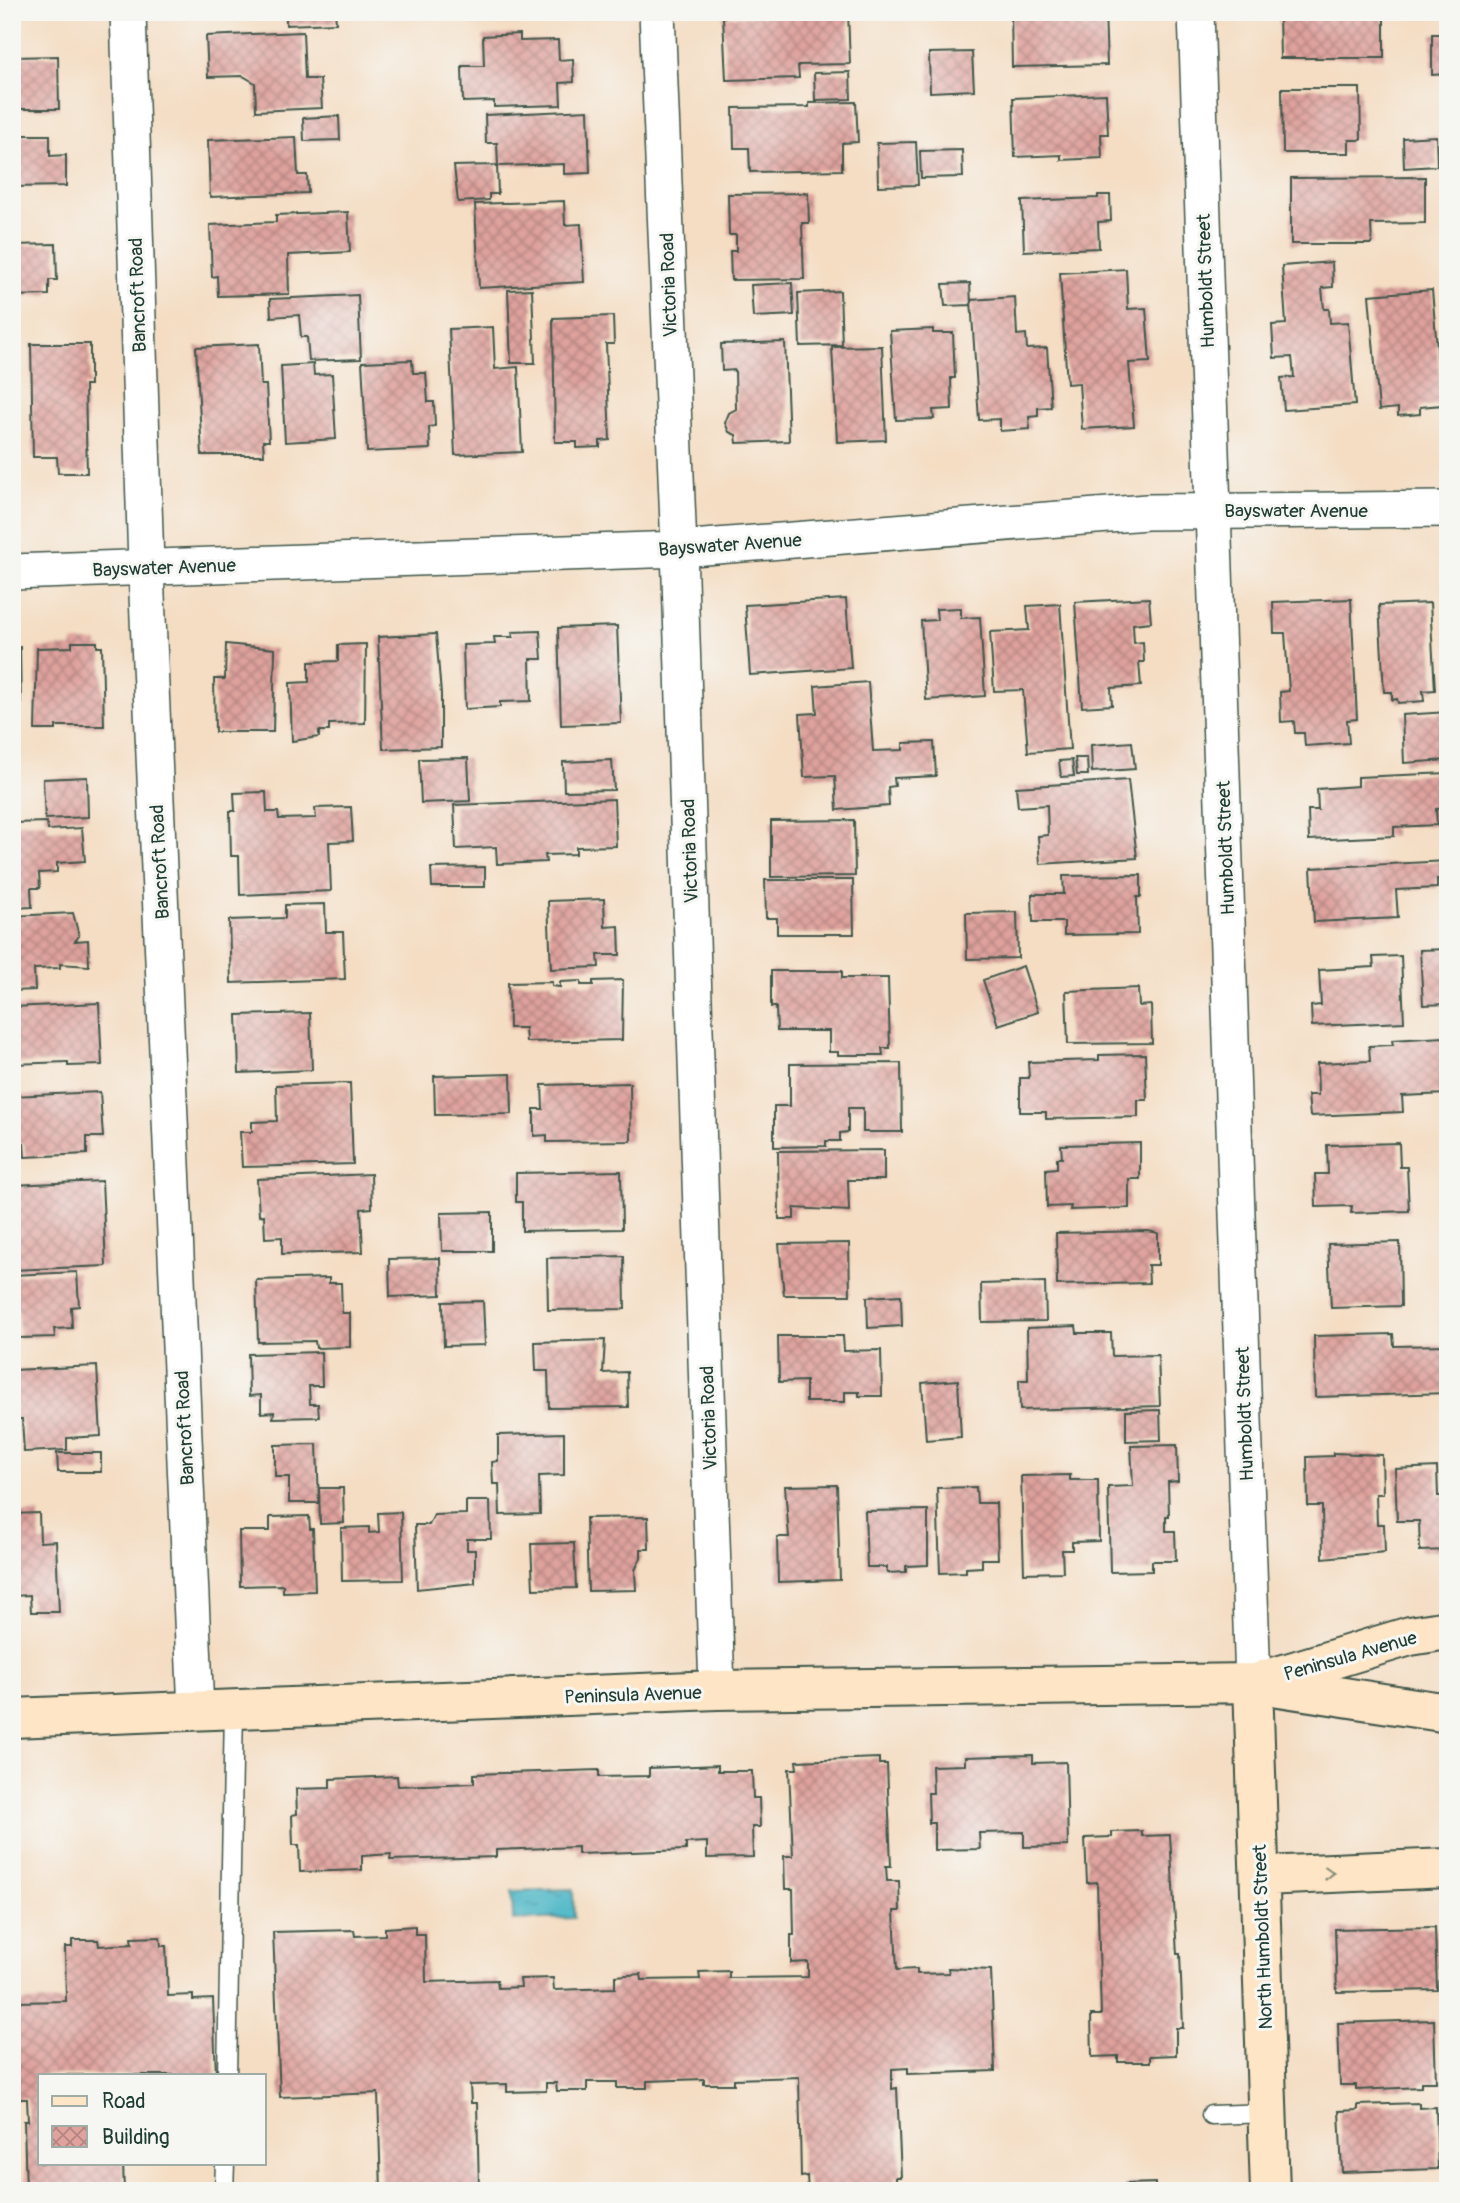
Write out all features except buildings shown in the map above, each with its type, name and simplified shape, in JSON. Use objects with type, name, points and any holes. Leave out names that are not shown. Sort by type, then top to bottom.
[{"type":"main road","name":"Peninsula Avenue","points":[[1253,1683],[1410,1636],[1448,1630]]},
{"type":"main road","name":"Peninsula Avenue","points":[[12,1718],[717,1690],[1253,1683],[1448,1713]]},
{"type":"main road","name":"North Humboldt Street","points":[[1253,1683],[1270,2191]]},
{"type":"main road","points":[[1261,1876],[1448,1868]]},
{"type":"street","name":"Bancroft Road","points":[[128,12],[146,568],[196,1710]]},
{"type":"street","name":"Victoria Road","points":[[657,12],[679,549],[717,1690]]},
{"type":"street","name":"Humboldt Street","points":[[1196,12],[1253,1683]]},
{"type":"street","name":"Bayswater Avenue","points":[[12,572],[679,549],[1147,512],[1448,509]]},
{"type":"lane","points":[[227,2074],[234,1709]]},
{"type":"lane","points":[[1211,2115],[1268,2113]]},
{"type":"lane","points":[[224,2191],[225,2164]]},
{"type":"water","points":[[573,1889],[574,1918],[513,1920],[512,1891]]}]
